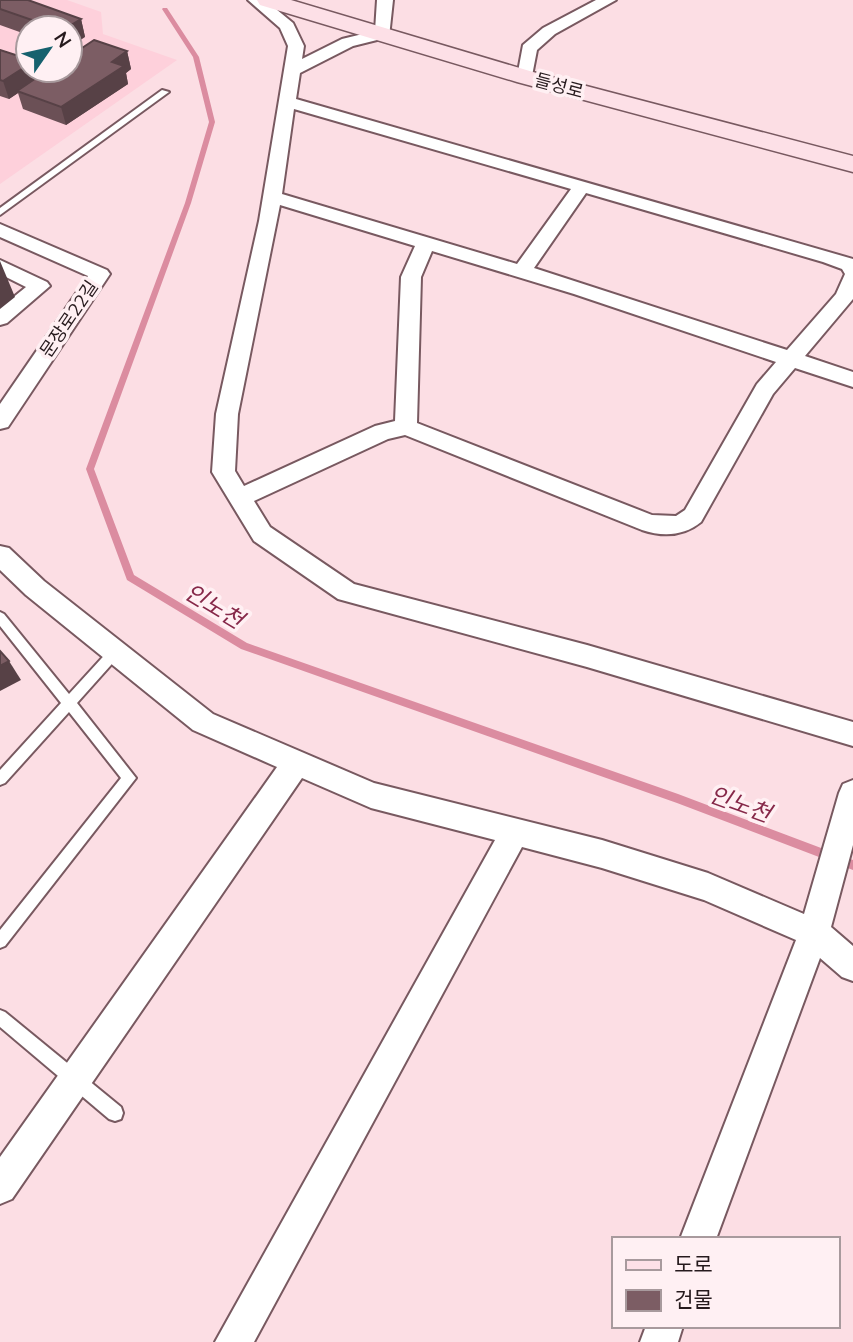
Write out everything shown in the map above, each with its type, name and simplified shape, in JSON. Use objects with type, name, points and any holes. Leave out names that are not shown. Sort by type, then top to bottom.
[{"type":"street","points":[[256,0],[287,26],[296,46],[272,197],[227,414],[223,472],[262,534],[347,592],[587,656],[853,734]]},
{"type":"street","name":"들성로","points":[[268,0],[525,77],[853,164]]},
{"type":"street","points":[[292,71],[348,42],[383,34],[386,0]]},
{"type":"street","points":[[525,77],[529,48],[560,24],[608,0]]},
{"type":"street","points":[[286,101],[830,258],[850,265],[853,271]]},
{"type":"street","points":[[523,271],[582,186]]},
{"type":"street","points":[[272,197],[523,271],[853,380]]},
{"type":"street","name":"문장로22길","points":[[0,230],[100,274],[0,421]]},
{"type":"street","points":[[407,427],[411,277],[426,243]]},
{"type":"street","points":[[0,266],[40,286],[0,318]]},
{"type":"street","points":[[239,498],[383,432],[407,427],[650,524],[681,525],[693,516],[765,389],[845,296],[853,278]]},
{"type":"street","points":[[0,555],[35,588],[203,722],[371,795],[602,854],[708,887],[814,933],[853,966]]},
{"type":"street","points":[[0,1187],[296,763]]},
{"type":"street","points":[[699,1237],[814,933],[853,793]]},
{"type":"street","points":[[234,1342],[515,831]]},
{"type":"lane","points":[[0,212],[165,92]]},
{"type":"lane","points":[[0,617],[129,778],[0,941]]},
{"type":"lane","points":[[0,779],[115,652]]},
{"type":"lane","points":[[0,1017],[115,1113]]},
{"type":"shaded area","points":[[0,0],[67,0],[101,12],[103,34],[177,60],[0,184]]},
{"type":"building","points":[[0,0],[28,0],[67,14],[14,14],[0,9]]},
{"type":"building","points":[[94,40],[127,51],[112,62],[124,66],[61,107],[17,91],[27,84],[84,84],[84,47]]},
{"type":"building","points":[[0,50],[14,54],[14,74],[3,81],[0,80]]},
{"type":"building","points":[[0,651],[9,661],[0,666]]},
{"type":"waterway","name":"인노천","points":[[165,9],[196,57],[212,122],[188,203],[90,469],[130,577],[244,646],[678,799],[853,865]]}]
